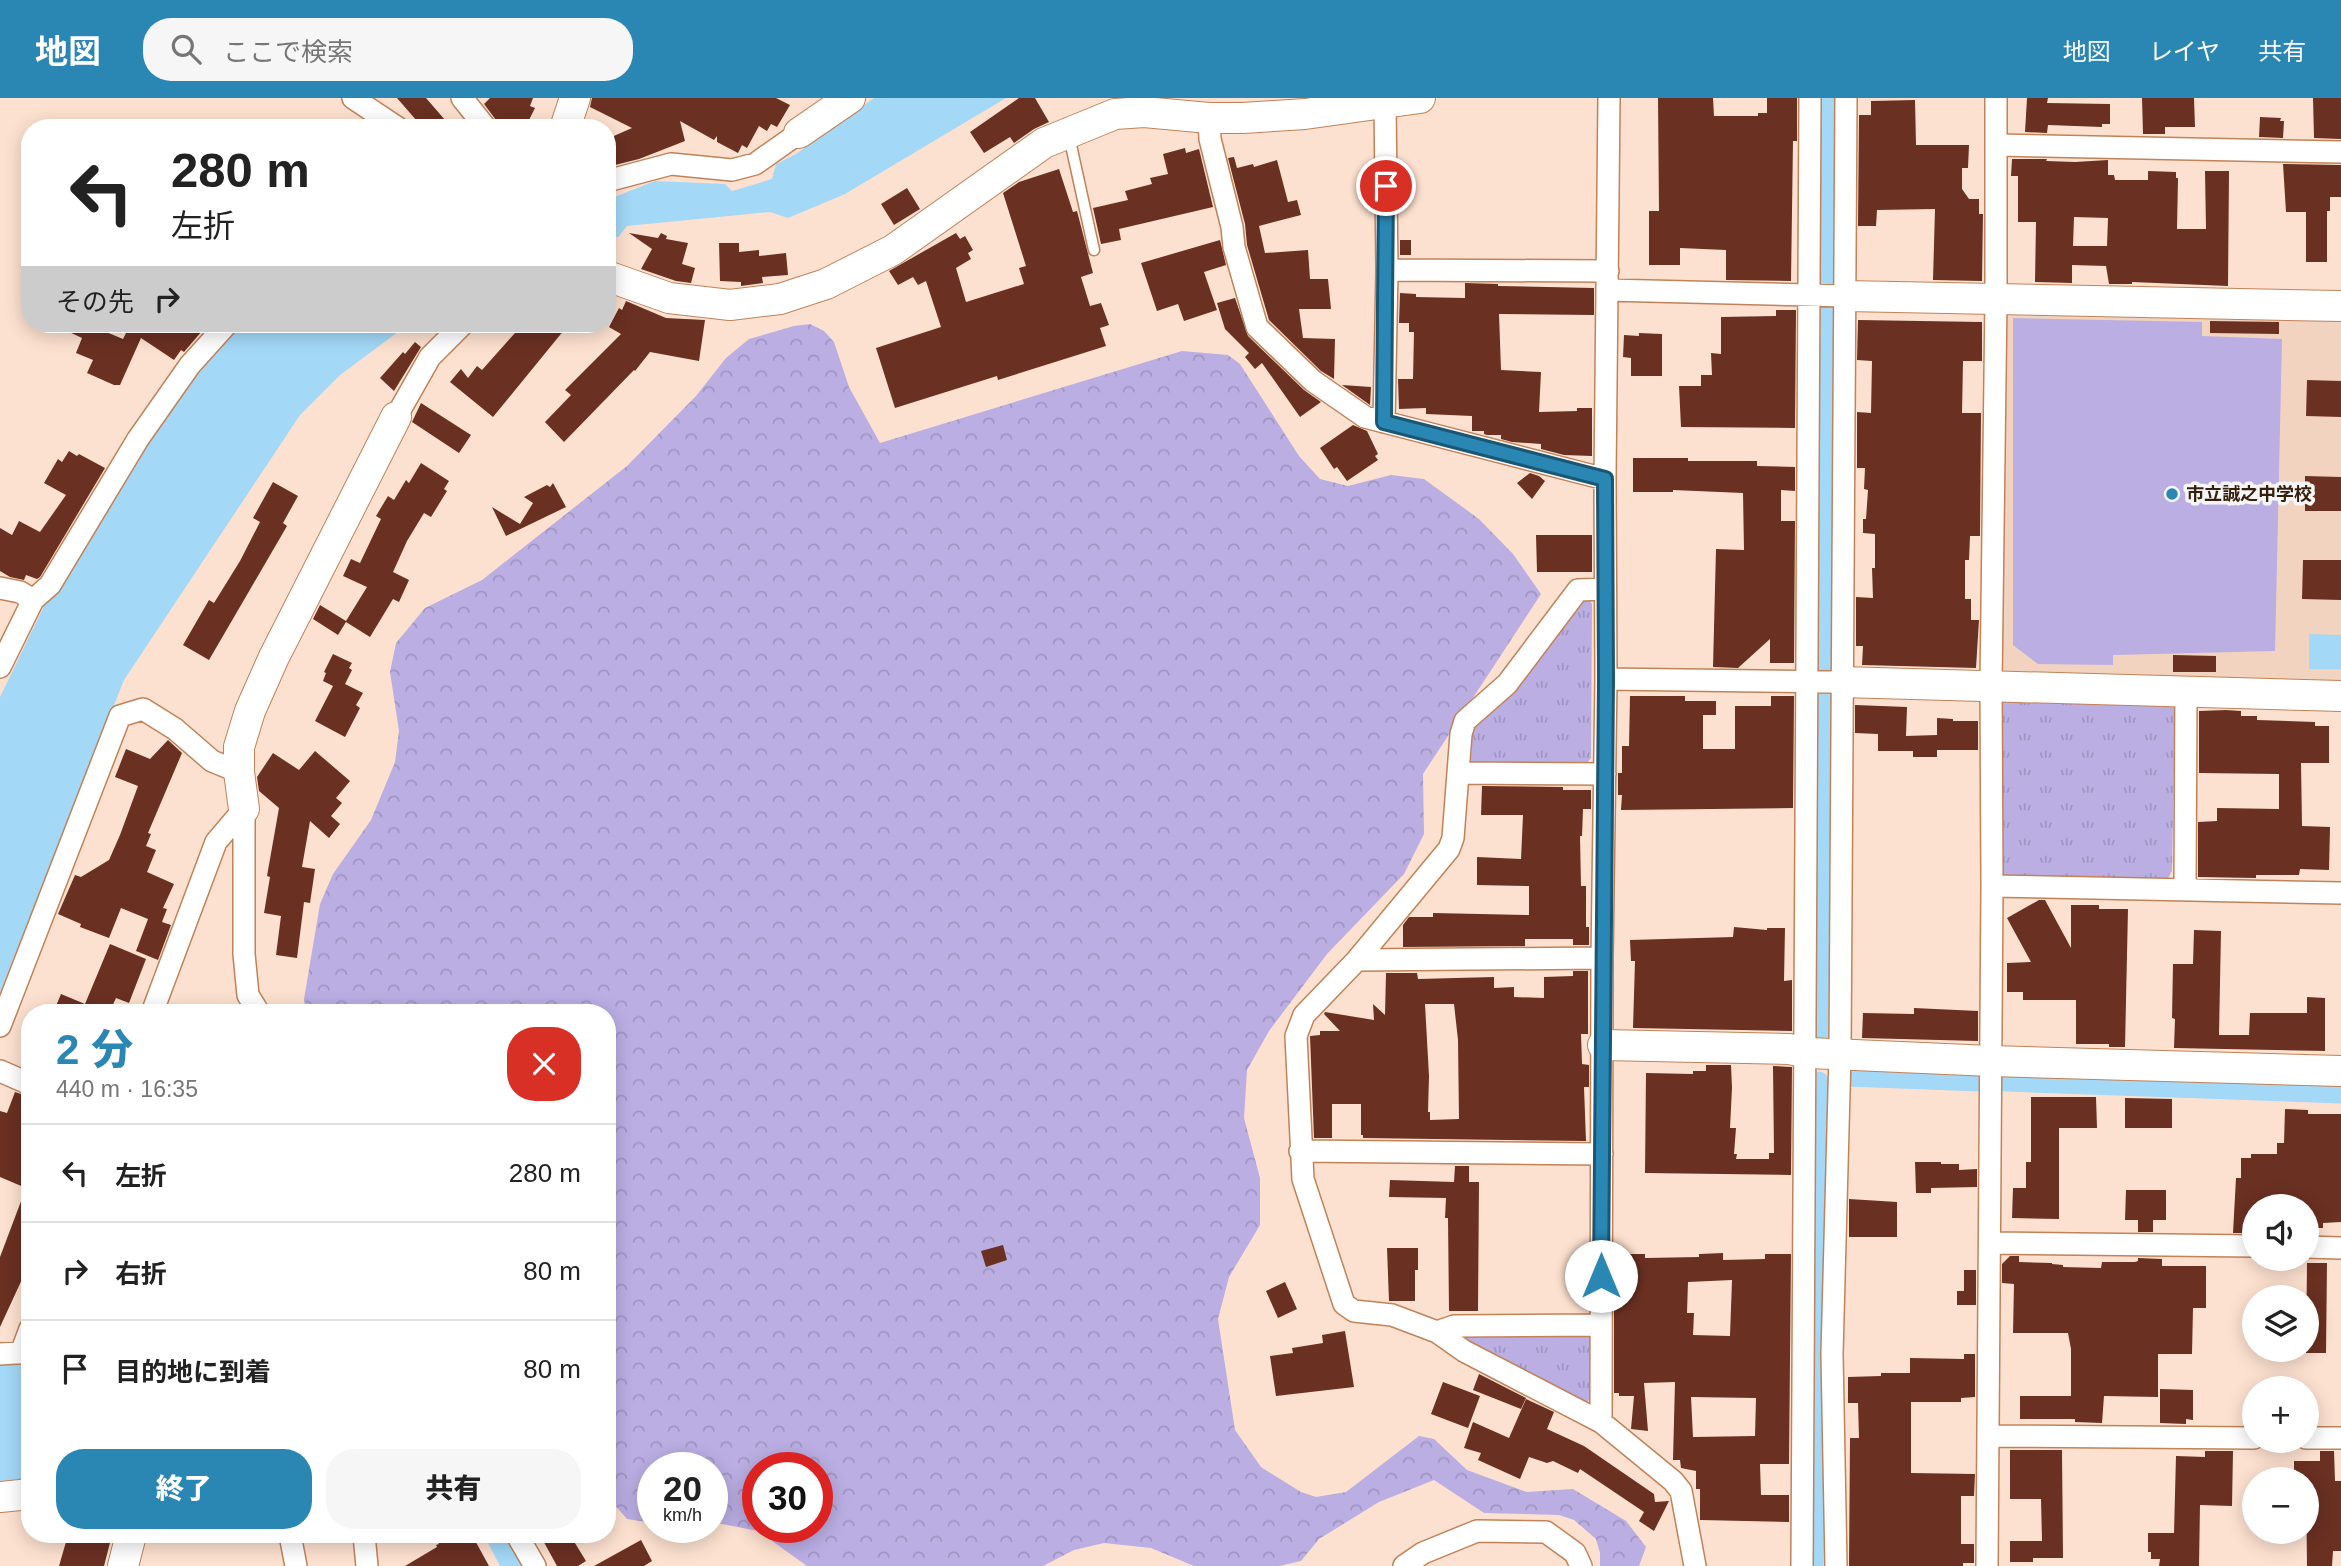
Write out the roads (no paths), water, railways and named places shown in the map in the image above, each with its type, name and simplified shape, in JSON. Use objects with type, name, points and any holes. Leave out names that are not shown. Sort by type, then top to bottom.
[{"type":"street","points":[[353,98],[384,119]]},
{"type":"street","points":[[462,98],[479,119]]},
{"type":"street","points":[[568,119],[575,98]]},
{"type":"street","points":[[616,179],[671,164],[732,170],[755,164],[850,98]]},
{"type":"street","points":[[616,279],[669,298],[730,305],[780,299],[826,284],[893,250],[1044,143],[1141,105],[1209,118],[1305,114],[1420,98]]},
{"type":"street","points":[[1601,1422],[1609,98]]},
{"type":"street","points":[[1810,98],[1826,296],[1821,1053],[1832,1354],[1836,1566]]},
{"type":"street","points":[[1802,1566],[1821,1053],[1826,296],[1846,98]]},
{"type":"street","points":[[1987,1566],[1992,887],[1990,685],[1996,98]]},
{"type":"street","points":[[1384,422],[1387,270],[1385,102]]},
{"type":"street","points":[[1209,118],[1210,139],[1232,227],[1234,247],[1258,327],[1313,381],[1365,417],[1605,479]]},
{"type":"street","points":[[1996,145],[2341,152]]},
{"type":"street","points":[[1387,270],[1826,296],[2341,306]]},
{"type":"street","points":[[0,667],[33,600],[50,585],[138,439],[190,365],[219,333]]},
{"type":"street","points":[[254,1004],[248,995],[244,954],[244,809],[239,747],[250,711],[274,657],[396,417],[430,357],[454,333]]},
{"type":"street","points":[[0,588],[20,592],[33,600]]},
{"type":"street","points":[[1605,589],[1578,590],[1507,684],[1465,721],[1461,734],[1453,838],[1449,849],[1357,960],[1304,1015],[1296,1036],[1300,1150],[1304,1179],[1344,1304],[1354,1311],[1392,1315],[1437,1332],[1464,1350],[1601,1422],[1673,1481],[1681,1491],[1695,1566]]},
{"type":"street","points":[[1606,679],[1990,685],[2341,696]]},
{"type":"street","points":[[2185,889],[2186,693]]},
{"type":"street","points":[[0,1026],[120,716],[143,709],[175,729],[212,761],[239,772]]},
{"type":"street","points":[[1458,773],[1605,774]]},
{"type":"street","points":[[155,1004],[216,842],[244,809]]},
{"type":"street","points":[[1992,887],[2341,893]]},
{"type":"street","points":[[1357,960],[1602,958]]},
{"type":"street","points":[[1603,1045],[1789,1049],[1991,1061],[2341,1071]]},
{"type":"street","points":[[0,1071],[21,1080]]},
{"type":"street","points":[[1300,1150],[1602,1154]]},
{"type":"street","points":[[1990,1243],[2242,1246]]},
{"type":"street","points":[[2319,1247],[2341,1248]]},
{"type":"street","points":[[1437,1332],[1454,1325],[1601,1325]]},
{"type":"street","points":[[1989,1436],[2242,1438]]},
{"type":"street","points":[[2319,1438],[2341,1438]]},
{"type":"street","points":[[0,1497],[21,1495]]},
{"type":"street","points":[[1404,1566],[1423,1553],[1477,1531],[1546,1532],[1575,1553],[1581,1566]]},
{"type":"street","points":[[123,1566],[129,1543]]},
{"type":"street","points":[[292,1543],[296,1566]]},
{"type":"street","points":[[365,1543],[367,1566]]},
{"type":"street","points":[[522,1543],[535,1566]]},
{"type":"lane","points":[[1068,133],[1094,250]]},
{"type":"water","points":[[874,98],[1006,98],[845,194],[788,218],[770,212],[627,226],[616,237],[616,196],[655,181],[725,184],[732,191],[772,179],[776,164],[796,154]]},
{"type":"water","points":[[227,333],[397,333],[340,375],[300,415],[124,680],[0,992],[0,697],[49,596],[154,427]]},
{"type":"water","points":[[2309,634],[2341,635],[2341,669],[2309,669]]},
{"type":"water","points":[[21,1362],[21,1479],[0,1481],[0,1364]]},
{"type":"water","points":[[488,1543],[511,1543],[526,1566],[500,1566]]},
{"type":"waterway","points":[[1819,1034],[1827,98]]},
{"type":"waterway","points":[[1848,1077],[1979,1082]]},
{"type":"waterway","points":[[1814,1566],[1819,1081]]},
{"type":"waterway","points":[[2006,1082],[2341,1094]]},
{"type":"place","name":"市立誠之中学校","points":[[2172,494]]}]
